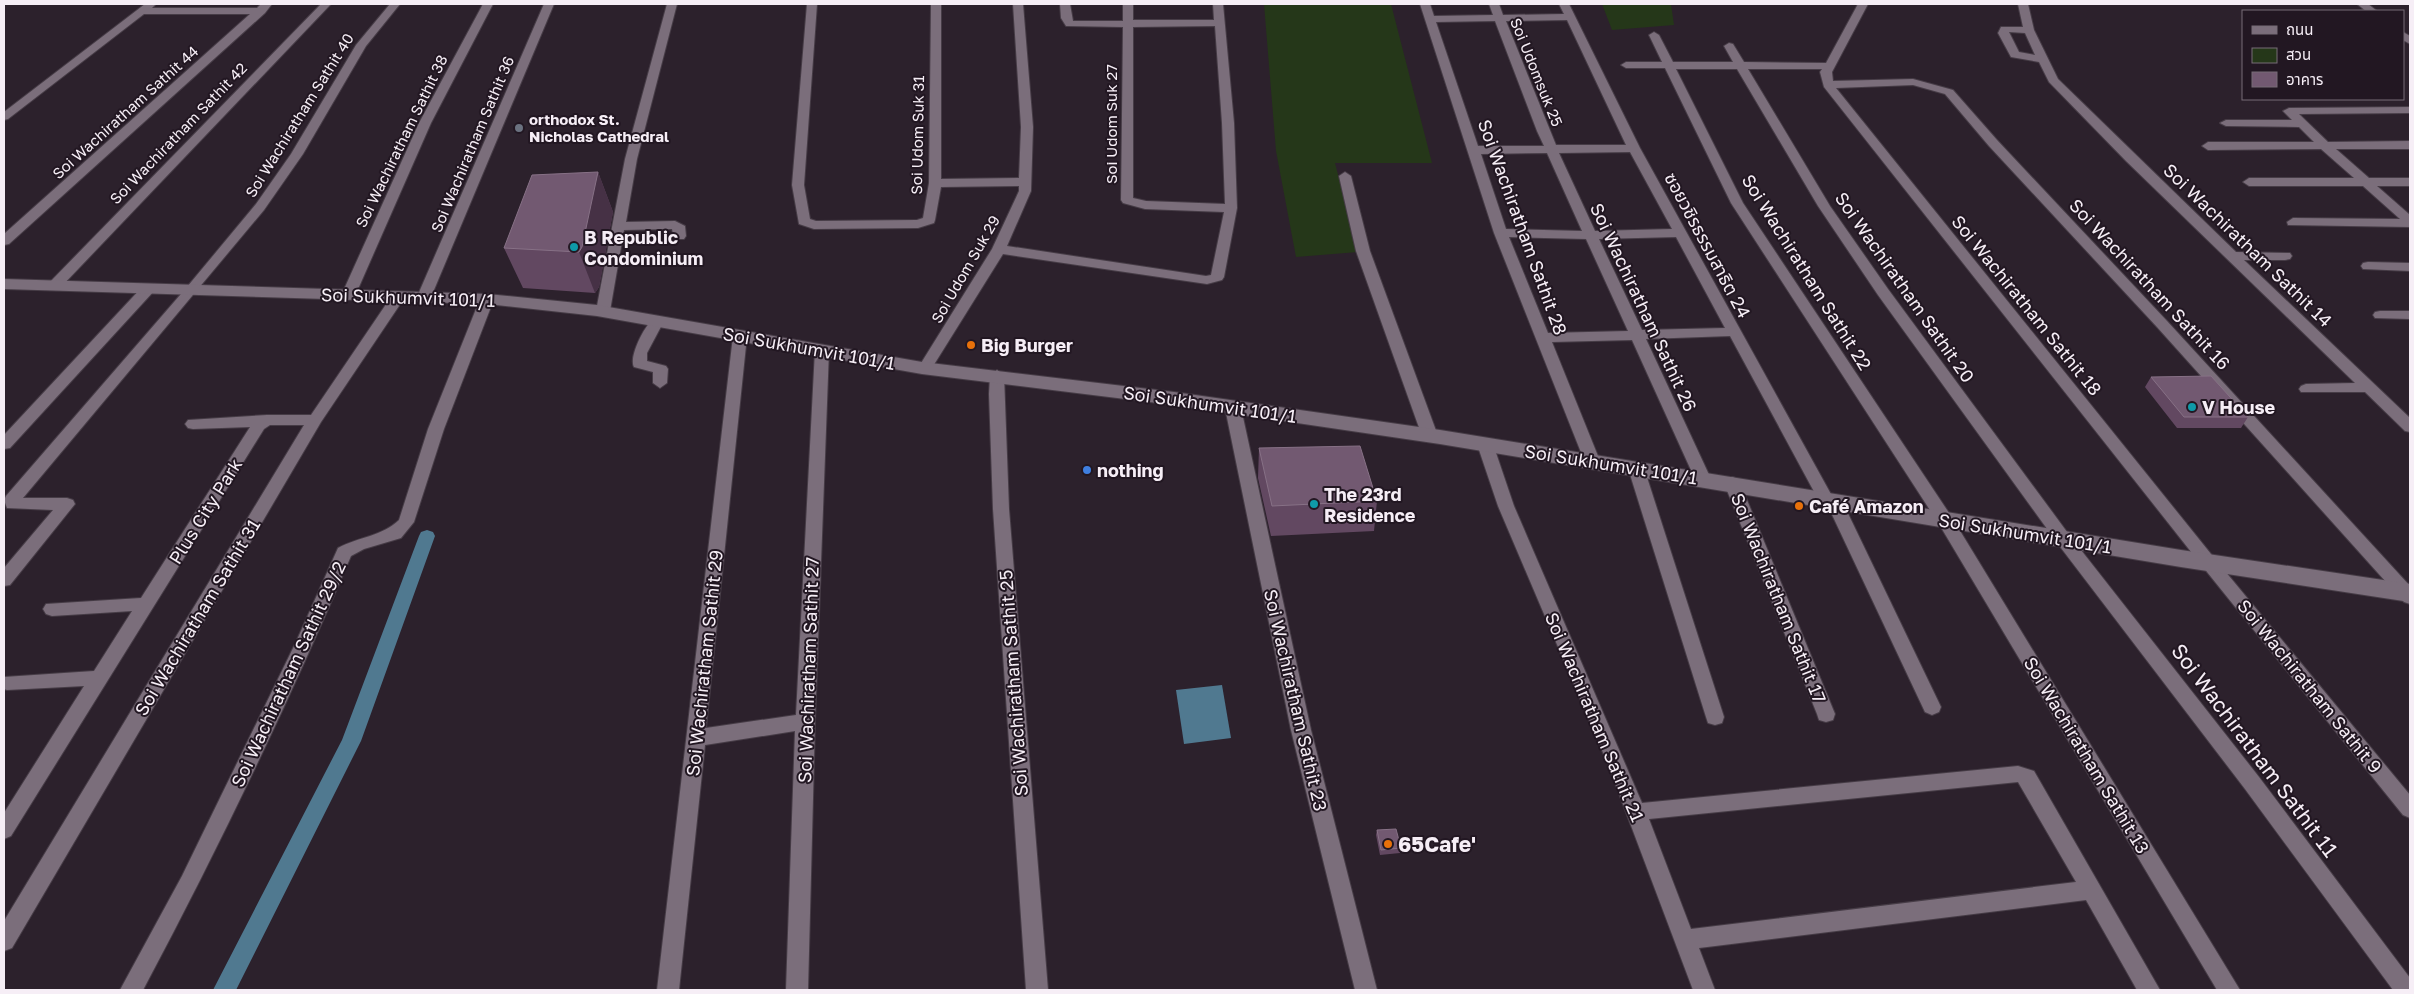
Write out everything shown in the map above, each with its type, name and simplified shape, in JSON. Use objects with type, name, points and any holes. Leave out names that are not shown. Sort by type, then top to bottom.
[{"type":"street","name":"Soi Wachiratham Sathit 42","points":[[54,286],[326,4]]},
{"type":"street","name":"Soi Wachiratham Sathit 40","points":[[4,580],[67,504],[13,504],[12,500],[192,290],[260,207],[297,154],[361,45],[395,4]]},
{"type":"street","name":"Soi Wachiratham Sathit 38","points":[[348,296],[425,123],[488,4]]},
{"type":"street","name":"Soi Wachiratham Sathit 36","points":[[424,297],[549,4]]},
{"type":"street","points":[[603,311],[631,159],[656,56],[672,4]]},
{"type":"street","name":"Soi Udom Suk 31","points":[[812,4],[798,185],[804,221],[814,225],[925,223],[929,220],[935,183],[936,4]]},
{"type":"street","name":"Soi Udom Suk 29","points":[[925,368],[999,249],[1023,197],[1027,127],[1018,4]]},
{"type":"street","points":[[1065,4],[1066,18],[1069,23],[1220,23]]},
{"type":"street","name":"Soi Udom Suk 27","points":[[1128,4],[1127,200],[1145,205],[1231,208]]},
{"type":"street","points":[[999,249],[1207,280],[1217,277],[1231,208],[1228,123],[1218,4]]},
{"type":"street","name":"Soi Wachiratham Sathit 28","points":[[1425,4],[1501,233],[1592,461]]},
{"type":"street","name":"Soi Udomsuk 25","points":[[1494,4],[1552,150]]},
{"type":"street","name":"ซอยวชิรธรรมสาธิต 24","points":[[1564,4],[1634,148],[1733,332],[1830,500],[1932,707]]},
{"type":"street","points":[[1828,86],[1825,77],[1829,66],[1863,4]]},
{"type":"street","name":"Soi Wachiratham Sathit 14","points":[[2023,4],[2023,11],[2029,30],[2053,80],[2060,88],[2410,427]]},
{"type":"street","points":[[4,117],[147,7],[265,7]]},
{"type":"street","name":"Soi Wachiratham Sathit 44","points":[[4,240],[265,7]]},
{"type":"street","points":[[1430,19],[1500,20],[1570,17]]},
{"type":"street","points":[[2029,30],[2005,29],[2003,33],[2015,55],[2042,59]]},
{"type":"street","name":"Soi Wachiratham Sathit 22","points":[[1654,35],[1737,203],[1945,520]]},
{"type":"street","name":"Soi Wachiratham Sathit 20","points":[[1729,46],[1824,206],[1883,292],[2064,540]]},
{"type":"street","points":[[1626,65],[1829,66]]},
{"type":"street","name":"Soi Wachiratham Sathit 16","points":[[1828,86],[1913,82],[1949,92],[1993,143],[2162,324],[2409,594]]},
{"type":"street","name":"Soi Wachiratham Sathit 18","points":[[1828,86],[2209,563]]},
{"type":"street","points":[[2410,110],[2291,111],[2289,113],[2410,222]]},
{"type":"street","points":[[2226,123],[2301,124]]},
{"type":"street","points":[[2208,146],[2410,145]]},
{"type":"street","points":[[1473,150],[1634,148]]},
{"type":"street","name":"Soi Wachiratham Sathit 26","points":[[1552,150],[1703,479]]},
{"type":"street","points":[[1345,176],[1363,251],[1430,436]]},
{"type":"street","points":[[935,183],[1024,182]]},
{"type":"street","points":[[2249,182],[2410,182]]},
{"type":"street","points":[[2293,222],[2410,222]]},
{"type":"street","points":[[618,226],[675,225],[680,229],[679,236]]},
{"type":"street","points":[[1501,233],[1590,235],[1680,233]]},
{"type":"street","points":[[2233,256],[2285,256]]},
{"type":"street","points":[[2368,266],[2410,266]]},
{"type":"street","name":"Soi Sukhumvit 101/1","points":[[4,284],[487,299],[546,303],[657,320],[925,368],[997,375],[1485,444],[1732,483],[2064,540],[2409,594]]},
{"type":"street","points":[[4,444],[149,288]]},
{"type":"street","name":"Soi Wachiratham Sathit 31","points":[[4,941],[315,420],[398,296]]},
{"type":"street","name":"Soi Wachiratham Sathit 29/2","points":[[131,990],[194,874],[306,642],[344,552],[359,544],[395,534],[406,522],[436,429],[487,299]]},
{"type":"street","points":[[2380,315],[2410,315]]},
{"type":"street","points":[[657,320],[640,353],[639,364],[661,369],[660,383]]},
{"type":"street","points":[[1542,338],[1733,332]]},
{"type":"street","name":"Soi Wachiratham Sathit 29","points":[[668,990],[740,336]]},
{"type":"street","name":"Soi Wachiratham Sathit 27","points":[[798,990],[805,722],[822,350]]},
{"type":"street","name":"Soi Wachiratham Sathit 25","points":[[997,375],[996,394],[1001,519],[1038,990]]},
{"type":"street","points":[[2306,389],[2369,387]]},
{"type":"street","name":"Soi Wachiratham Sathit 23","points":[[1233,408],[1301,730],[1366,990]]},
{"type":"street","points":[[193,424],[315,420]]},
{"type":"street","name":"Plus City Park","points":[[4,830],[259,425],[264,421]]},
{"type":"street","name":"Soi Wachiratham Sathit 21","points":[[1485,444],[1506,506],[1617,762],[1704,990]]},
{"type":"street","points":[[1636,468],[1715,717]]},
{"type":"street","name":"Soi Wachiratham Sathit 17","points":[[1732,483],[1826,714]]},
{"type":"street","name":"Soi Wachiratham Sathit 13","points":[[1945,520],[2229,990]]},
{"type":"street","name":"Soi Wachiratham Sathit 11","points":[[2064,540],[2252,783],[2406,990]]},
{"type":"street","name":"Soi Wachiratham Sathit 9","points":[[2209,563],[2410,809]]},
{"type":"street","points":[[52,609],[147,604]]},
{"type":"street","points":[[8,683],[100,678]]},
{"type":"street","points":[[696,738],[805,722]]},
{"type":"street","points":[[1636,812],[2018,774],[2027,777],[2149,990]]},
{"type":"street","points":[[1684,940],[2092,890]]},
{"type":"green space","points":[[1264,4],[1391,4],[1432,163],[1335,163],[1358,252],[1296,257],[1276,151]]},
{"type":"green space","points":[[1602,4],[1671,4],[1674,25],[1612,30]]},
{"type":"water","points":[[1222,685],[1231,738],[1184,744],[1176,690]]},
{"type":"building","points":[[598,172],[582,247],[579,252],[504,248],[532,175]]},
{"type":"building","points":[[2211,376],[2248,417],[2184,417],[2151,377]]},
{"type":"building","points":[[1360,446],[1377,501],[1272,506],[1259,448]]},
{"type":"building","name":"65Cafe'","points":[[1396,829],[1401,848],[1381,850],[1377,830]]},
{"type":"waterway","points":[[224,990],[351,741],[427,536]]},
{"type":"place","name":"orthodox St. Nicholas Cathedral","points":[[519,128]]},
{"type":"place","name":"B Republic Condominium","points":[[574,247]]},
{"type":"place","name":"Big Burger","points":[[971,345]]},
{"type":"place","name":"V House","points":[[2192,407]]},
{"type":"place","name":"nothing","points":[[1087,470]]},
{"type":"place","name":"The 23rd Residence","points":[[1314,504]]},
{"type":"place","name":"Café Amazon","points":[[1799,506]]},
{"type":"place","name":"65Cafe'","points":[[1388,844]]}]
